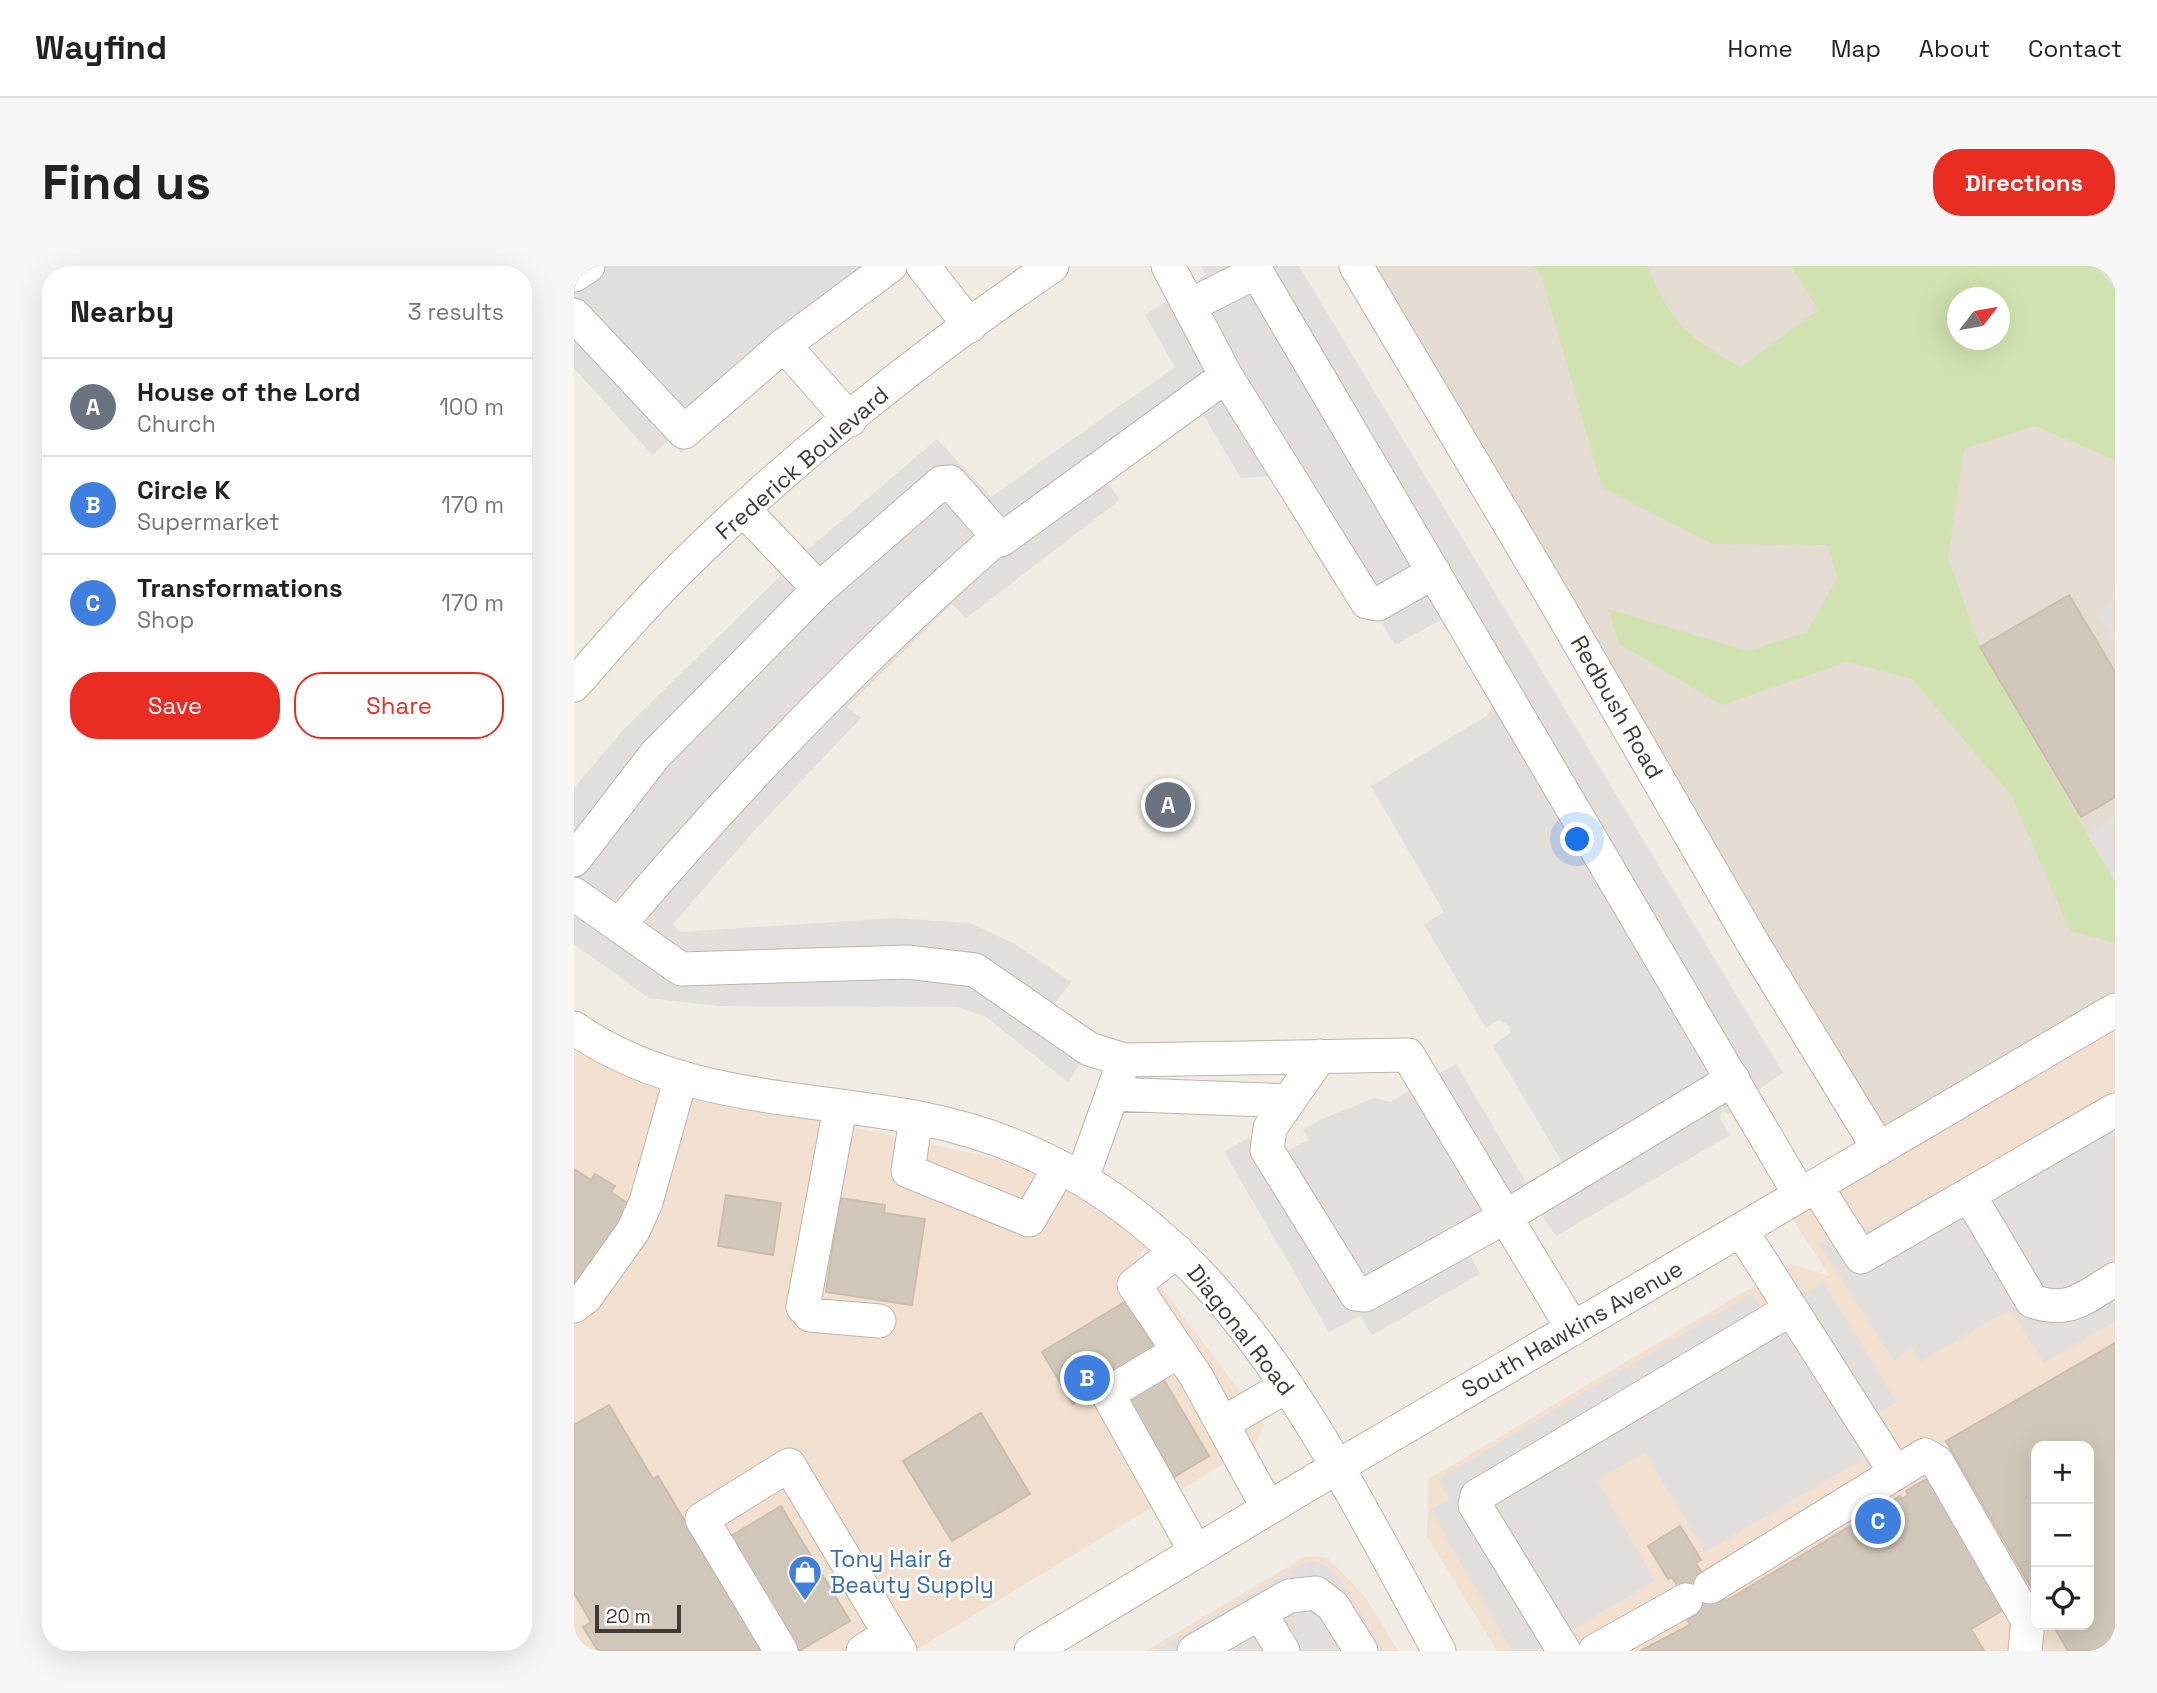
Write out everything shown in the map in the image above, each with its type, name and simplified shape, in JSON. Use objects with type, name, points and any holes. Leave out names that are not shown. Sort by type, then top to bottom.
[{"type":"street","points":[[574,275],[588,266]]},
{"type":"street","points":[[574,314],[684,432],[784,345],[890,266]]},
{"type":"street","points":[[923,266],[970,326]]},
{"type":"street","name":"Frederick Boulevard","points":[[574,685],[682,566],[744,510],[850,421],[970,326],[1052,266]]},
{"type":"street","points":[[1168,266],[1191,305],[1226,376],[1367,602],[1378,604],[1434,572]]},
{"type":"street","name":"Redbush Road","points":[[1356,266],[1555,599],[1754,945],[1879,1149]]},
{"type":"street","points":[[1191,305],[1246,277],[1259,276],[1732,1079],[1808,1190],[1861,1257],[2115,1110]]},
{"type":"street","points":[[784,345],[850,421]]},
{"type":"street","points":[[574,860],[655,755],[819,589],[941,482],[950,482],[1001,540],[1226,376]]},
{"type":"street","points":[[744,510],[819,589]]},
{"type":"street","points":[[619,925],[712,817],[912,613],[998,537]]},
{"type":"street","points":[[574,894],[681,969],[908,962],[975,970],[1089,1049],[1124,1060],[1408,1055],[1573,1329]]},
{"type":"street","name":"South Hawkins Avenue","points":[[1031,1651],[1337,1467],[1808,1190],[2113,1015]]},
{"type":"street","name":"Diagonal Road","points":[[574,1028],[648,1066],[697,1083],[839,1108],[916,1118],[980,1131],[1071,1173],[1126,1207],[1177,1251],[1213,1287],[1287,1386],[1337,1467],[1439,1651]]},
{"type":"street","points":[[1320,1056],[1270,1128],[1267,1150],[1356,1294],[1365,1295],[1505,1217],[1732,1079]]},
{"type":"street","points":[[916,1118],[908,1171],[1029,1220],[1071,1173],[1112,1094],[1124,1060]]},
{"type":"street","points":[[574,1307],[586,1297],[633,1231],[646,1202],[681,1077]]},
{"type":"street","points":[[1112,1094],[1289,1101]]},
{"type":"street","points":[[839,1108],[803,1307],[810,1315],[879,1321]]},
{"type":"street","points":[[1969,1195],[2032,1301],[2052,1308],[2070,1306],[2115,1279]]},
{"type":"street","points":[[1741,1230],[1895,1472]]},
{"type":"street","points":[[1177,1251],[1134,1285],[1223,1423],[1268,1508]]},
{"type":"street","points":[[1564,1651],[1475,1505],[1477,1496],[1791,1309]]},
{"type":"street","points":[[1179,1351],[1117,1388],[1110,1398],[1196,1552]]},
{"type":"street","points":[[1223,1423],[1287,1386]]},
{"type":"street","points":[[1595,1651],[1698,1594],[1924,1455],[1937,1462],[2028,1621],[2025,1651]]},
{"type":"street","points":[[782,1651],[702,1519],[789,1465],[885,1645]]},
{"type":"street","points":[[1195,1651],[1289,1596],[1316,1593],[1333,1606],[1361,1651]]},
{"type":"street","points":[[1260,1613],[1283,1651]]},
{"type":"shaded area","points":[[574,266],[907,266],[805,351],[756,384],[681,453],[669,440],[652,455],[574,368]]},
{"type":"shaded area","points":[[1201,266],[1299,266],[1783,1073],[1757,1091],[1778,1128],[1750,1145],[1731,1114],[1722,1111],[1720,1119],[1730,1135],[1556,1236],[1540,1213],[1470,1255],[1480,1274],[1372,1335],[1360,1316],[1329,1332],[1224,1152],[1248,1138],[1286,1151],[1309,1140],[1303,1130],[1320,1120],[1374,1098],[1390,1102],[1456,1064],[1526,1182],[1562,1162],[1493,1046],[1510,1033],[1510,1026],[1499,1020],[1486,1028],[1424,924],[1444,912],[1371,786],[1486,716],[1495,704],[1446,617],[1395,645],[1296,474],[1241,478],[1202,413],[1106,481],[1120,500],[966,618],[952,604],[847,707],[861,718],[754,831],[673,924],[680,932],[894,918],[970,923],[1013,943],[1071,982],[1054,1004],[1100,1035],[1068,1082],[986,1017],[958,1007],[719,1006],[649,998],[574,944],[574,788],[624,729],[805,552],[937,439],[991,497],[1175,367],[1145,315],[1206,275]]},
{"type":"shaded area","points":[[1356,266],[2115,266],[2115,1010],[1879,1149]]},
{"type":"shaded area","points":[[2115,580],[2115,643],[2097,611],[2111,602]]},
{"type":"shaded area","points":[[2115,818],[2115,882],[2087,835]]},
{"type":"shaded area","points":[[2115,1010],[2115,1651],[1497,1651],[1427,1536],[1429,1479],[1791,1264],[1830,1276],[1783,1205]]},
{"type":"shaded area","points":[[580,1051],[701,1098],[876,1132],[997,1159],[1041,1173],[1149,1244],[1135,1261],[1165,1292],[1264,1424],[1255,1445],[914,1651],[574,1651],[574,1056]]},
{"type":"shaded area","points":[[2115,1094],[2115,1321],[2044,1363],[2010,1309],[1920,1362],[1912,1347],[1894,1361],[1819,1244],[1853,1224],[1870,1229]]},
{"type":"shaded area","points":[[1823,1282],[1897,1402],[1880,1412],[1859,1461],[1705,1552],[1645,1452],[1597,1480],[1655,1581],[1536,1651],[1512,1651],[1430,1510],[1450,1499],[1438,1479],[1752,1293],[1766,1317]]},
{"type":"shaded area","points":[[1306,1556],[1328,1558],[1365,1597],[1398,1651],[1146,1651]]},
{"type":"shaded area","points":[[1316,1561],[1334,1571],[1384,1651],[1155,1651],[1303,1563]]},
{"type":"green space","points":[[1534,266],[1647,266],[1664,302],[1683,327],[1741,367],[1818,310],[1791,266],[2095,266],[2115,289],[2115,460],[2035,426],[1964,449],[1948,558],[1980,647],[2115,882],[2115,943],[2070,931],[2011,795],[1912,679],[1847,662],[1722,705],[1619,644],[1608,609],[1748,651],[1807,632],[1837,578],[1828,545],[1713,544],[1602,487],[1541,275]]},
{"type":"building","points":[[2069,595],[2115,672],[2115,797],[2081,817],[1980,647]]},
{"type":"building","points":[[574,1169],[591,1180],[595,1174],[615,1186],[611,1192],[630,1205],[578,1288],[574,1285]]},
{"type":"building","points":[[726,1195],[781,1203],[773,1255],[718,1246]]},
{"type":"building","points":[[840,1198],[885,1205],[884,1213],[925,1219],[912,1305],[826,1292]]},
{"type":"building","points":[[1126,1301],[1157,1352],[1073,1404],[1042,1352]]},
{"type":"building","points":[[2115,1343],[2115,1651],[2068,1651],[2056,1630],[2094,1630],[2094,1441],[2031,1441],[2031,1587],[1946,1441]]},
{"type":"building","points":[[1161,1375],[1209,1456],[1174,1477],[1126,1395]]},
{"type":"building","points":[[609,1405],[653,1479],[658,1476],[762,1651],[598,1651],[583,1627],[591,1622],[574,1593],[574,1425]]},
{"type":"building","points":[[981,1413],[1030,1494],[952,1541],[903,1461]]},
{"type":"building","points":[[1932,1476],[2005,1609],[1971,1629],[1984,1651],[1640,1651],[1690,1625],[1688,1620],[1695,1615],[1672,1577],[1668,1579],[1648,1546],[1680,1526],[1701,1560],[1696,1563],[1719,1602],[1724,1598],[1726,1601],[1900,1496],[1902,1499],[1908,1495],[1906,1491]]},
{"type":"building","points":[[781,1506],[850,1621],[799,1651],[792,1651],[726,1539]]},
{"type":"place","name":"House of the Lord","points":[[1168,805]]},
{"type":"place","name":"Circle K","points":[[1087,1378]]},
{"type":"place","name":"Transformations","points":[[1878,1521]]},
{"type":"place","name":"Tony Hair & Beauty Supply","points":[[805,1602]]}]
